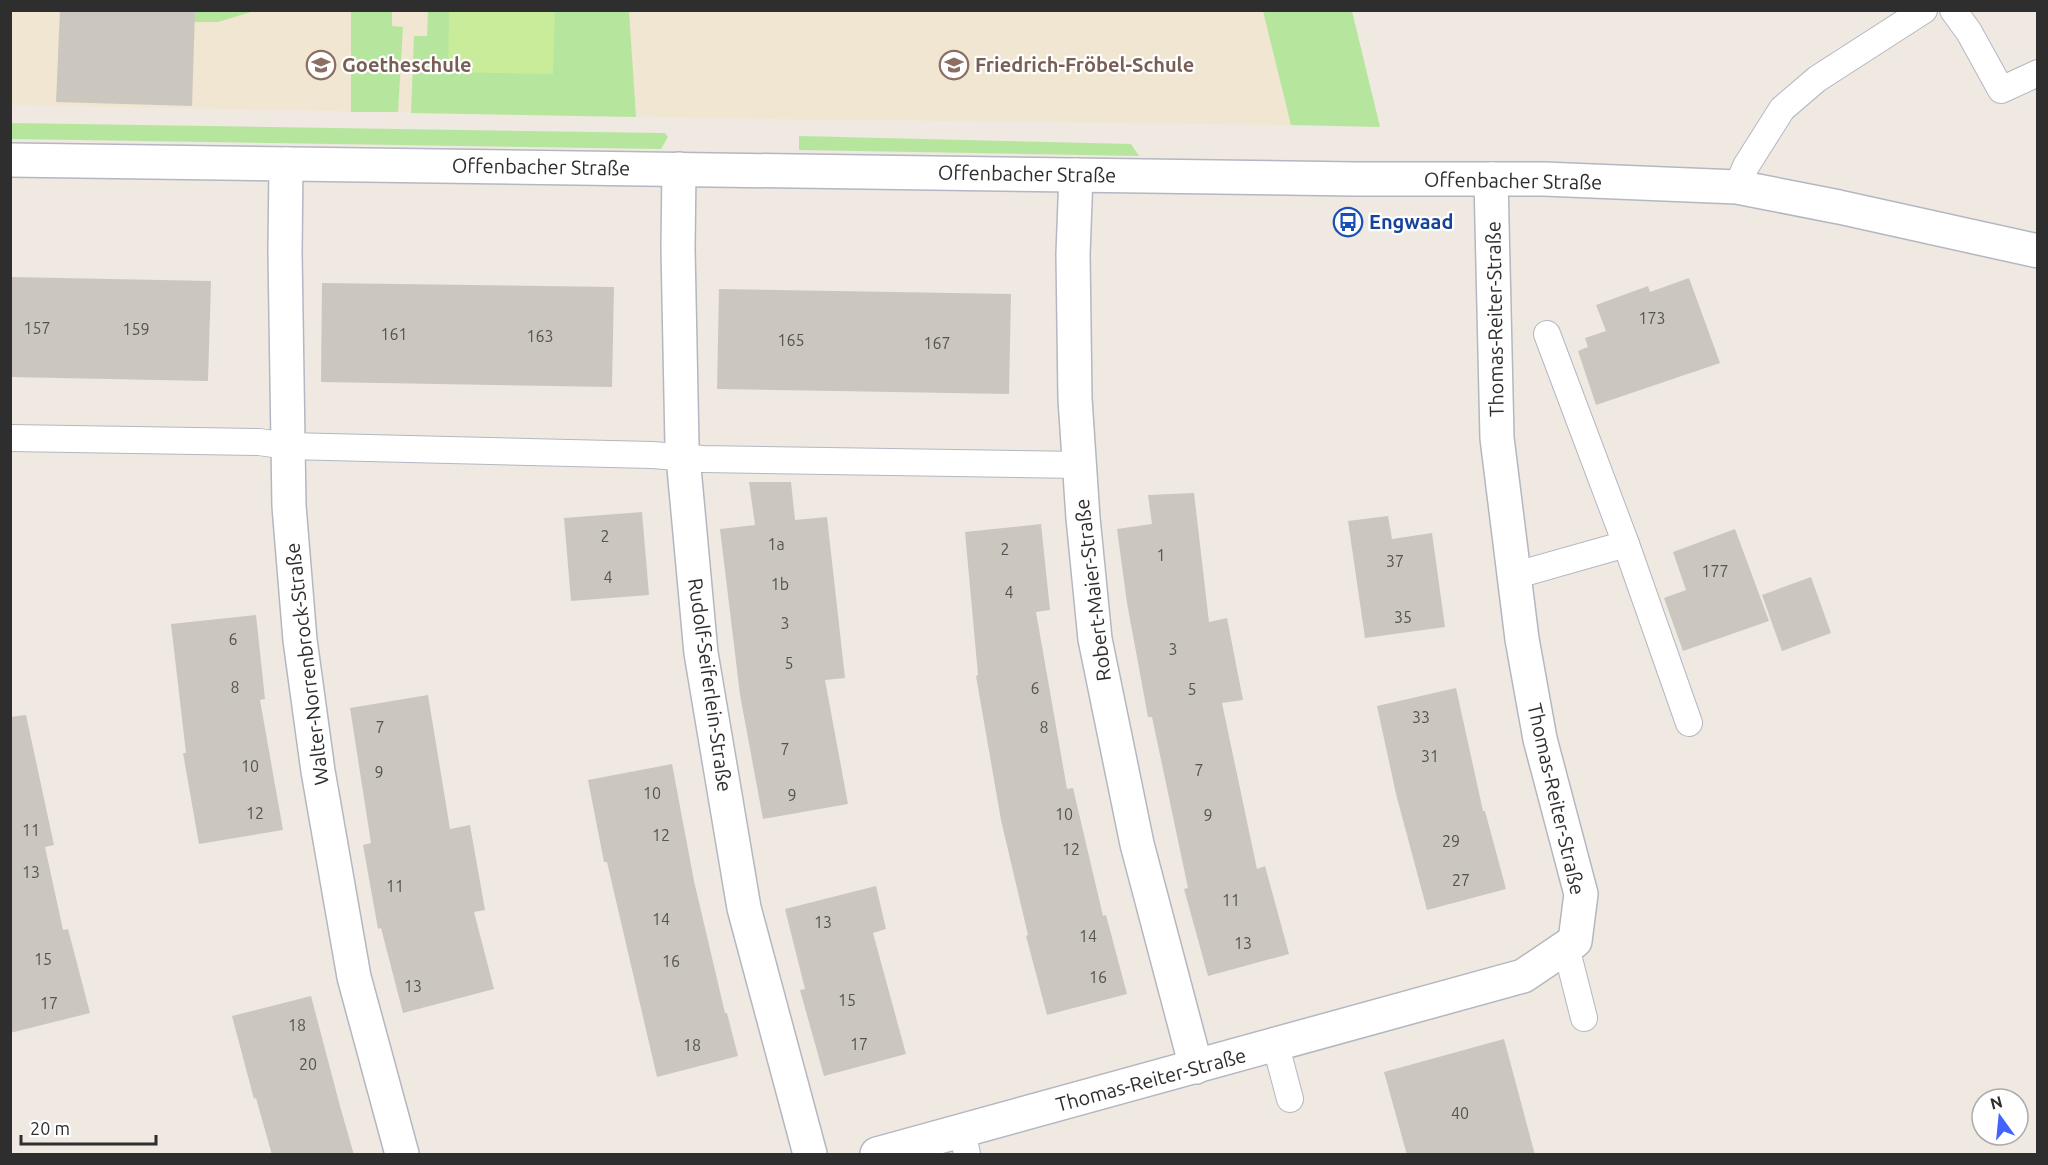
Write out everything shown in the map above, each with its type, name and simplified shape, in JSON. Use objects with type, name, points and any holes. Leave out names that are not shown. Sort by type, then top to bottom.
[{"type":"street","name":"Offenbacher Straße","points":[[10,160],[1544,179],[1737,187],[2037,251]]},
{"type":"street","name":"Walter-Norrenbrock-Straße","points":[[286,164],[289,506],[300,640],[318,771],[354,977],[402,1155]]},
{"type":"street","name":"Rudolf-Seiferlein-Straße","points":[[679,169],[678,248],[683,458],[700,653],[744,908],[810,1155]]},
{"type":"street","name":"Robert-Maier-Straße","points":[[1076,175],[1073,254],[1075,399],[1095,639],[1137,844],[1196,1067]]},
{"type":"street","name":"Thomas-Reiter-Straße","points":[[877,1155],[964,1143],[1196,1067],[1523,976],[1575,941],[1581,894],[1540,739],[1513,576],[1497,438],[1491,179]]},
{"type":"lane","points":[[1737,187],[1746,166],[1782,109],[1817,79],[1924,10]]},
{"type":"lane","points":[[1953,10],[1969,32],[2001,90],[2037,73]]},
{"type":"lane","points":[[1547,334],[1626,544],[1689,723]]},
{"type":"lane","points":[[10,438],[259,442],[288,446],[652,455],[683,458],[1080,465]]},
{"type":"lane","points":[[1513,576],[1626,544]]},
{"type":"lane","points":[[1566,947],[1584,1018]]},
{"type":"lane","points":[[1276,1046],[1290,1099]]},
{"type":"shaded area","points":[[1263,10],[1291,125],[775,119],[11,105],[11,11]]},
{"type":"green space","points":[[96,11],[254,11],[218,22],[152,22]]},
{"type":"green space","points":[[351,11],[392,11],[392,26],[403,27],[398,112],[351,112]]},
{"type":"green space","points":[[428,11],[629,11],[636,117],[411,113],[414,36],[427,36]]},
{"type":"green space","points":[[449,11],[555,11],[553,74],[448,72]]},
{"type":"green space","points":[[1263,11],[1352,11],[1380,127],[1291,125]]},
{"type":"green space","points":[[11,123],[665,133],[668,137],[661,149],[11,139]]},
{"type":"green space","points":[[799,136],[1131,144],[1139,156],[799,150]]},
{"type":"building","points":[[60,10],[195,10],[192,106],[56,102]]},
{"type":"building","points":[[10,277],[211,281],[208,381],[10,377]]},
{"type":"building","points":[[1689,278],[1720,363],[1596,405],[1578,351],[1588,347],[1585,338],[1606,331],[1596,305],[1648,286],[1650,292]]},
{"type":"building","points":[[322,283],[614,287],[612,387],[321,382]]},
{"type":"building","points":[[719,289],[1011,294],[1009,394],[717,389]]},
{"type":"building","points":[[749,482],[791,482],[795,520],[827,517],[845,678],[825,680],[848,804],[763,819],[740,695],[720,529],[755,525]]},
{"type":"building","points":[[1194,493],[1209,622],[1227,618],[1243,700],[1222,703],[1257,869],[1265,866],[1289,954],[1208,976],[1184,889],[1188,888],[1152,717],[1148,717],[1127,603],[1117,529],[1152,524],[1148,495]]},
{"type":"building","points":[[642,512],[649,595],[571,601],[564,518]]},
{"type":"building","points":[[1388,516],[1392,539],[1432,533],[1445,627],[1365,638],[1348,521]]},
{"type":"building","points":[[1041,524],[1050,610],[1036,612],[1067,789],[1073,788],[1103,916],[1106,915],[1127,994],[1047,1015],[1026,936],[1028,935],[1001,820],[976,676],[978,675],[965,532]]},
{"type":"building","points":[[1735,529],[1769,621],[1683,651],[1664,598],[1686,590],[1673,552]]},
{"type":"building","points":[[1811,577],[1831,633],[1782,651],[1762,595]]},
{"type":"building","points":[[256,615],[265,699],[260,700],[283,830],[199,844],[183,753],[186,753],[171,624]]},
{"type":"building","points":[[1456,688],[1483,811],[1485,811],[1506,889],[1427,910],[1396,794],[1377,706]]},
{"type":"building","points":[[428,695],[450,829],[470,825],[485,910],[474,912],[494,989],[403,1013],[381,928],[378,929],[363,845],[371,843],[350,708]]},
{"type":"building","points":[[26,715],[54,845],[45,847],[63,930],[68,929],[90,1013],[10,1033],[10,717]]},
{"type":"building","points":[[672,764],[694,881],[725,1013],[727,1013],[738,1056],[657,1077],[607,862],[604,862],[588,780]]},
{"type":"building","points":[[876,886],[886,929],[873,933],[906,1054],[824,1076],[800,990],[805,989],[785,909]]},
{"type":"building","points":[[311,996],[354,1155],[272,1155],[256,1098],[254,1099],[232,1016]]},
{"type":"building","points":[[1504,1039],[1535,1155],[1407,1155],[1384,1072]]},
{"type":"place","name":"Goetheschule","points":[[321,65]]},
{"type":"place","name":"Friedrich-Fröbel-Schule","points":[[954,65]]},
{"type":"place","name":"Engwaad","points":[[1348,222]]}]
